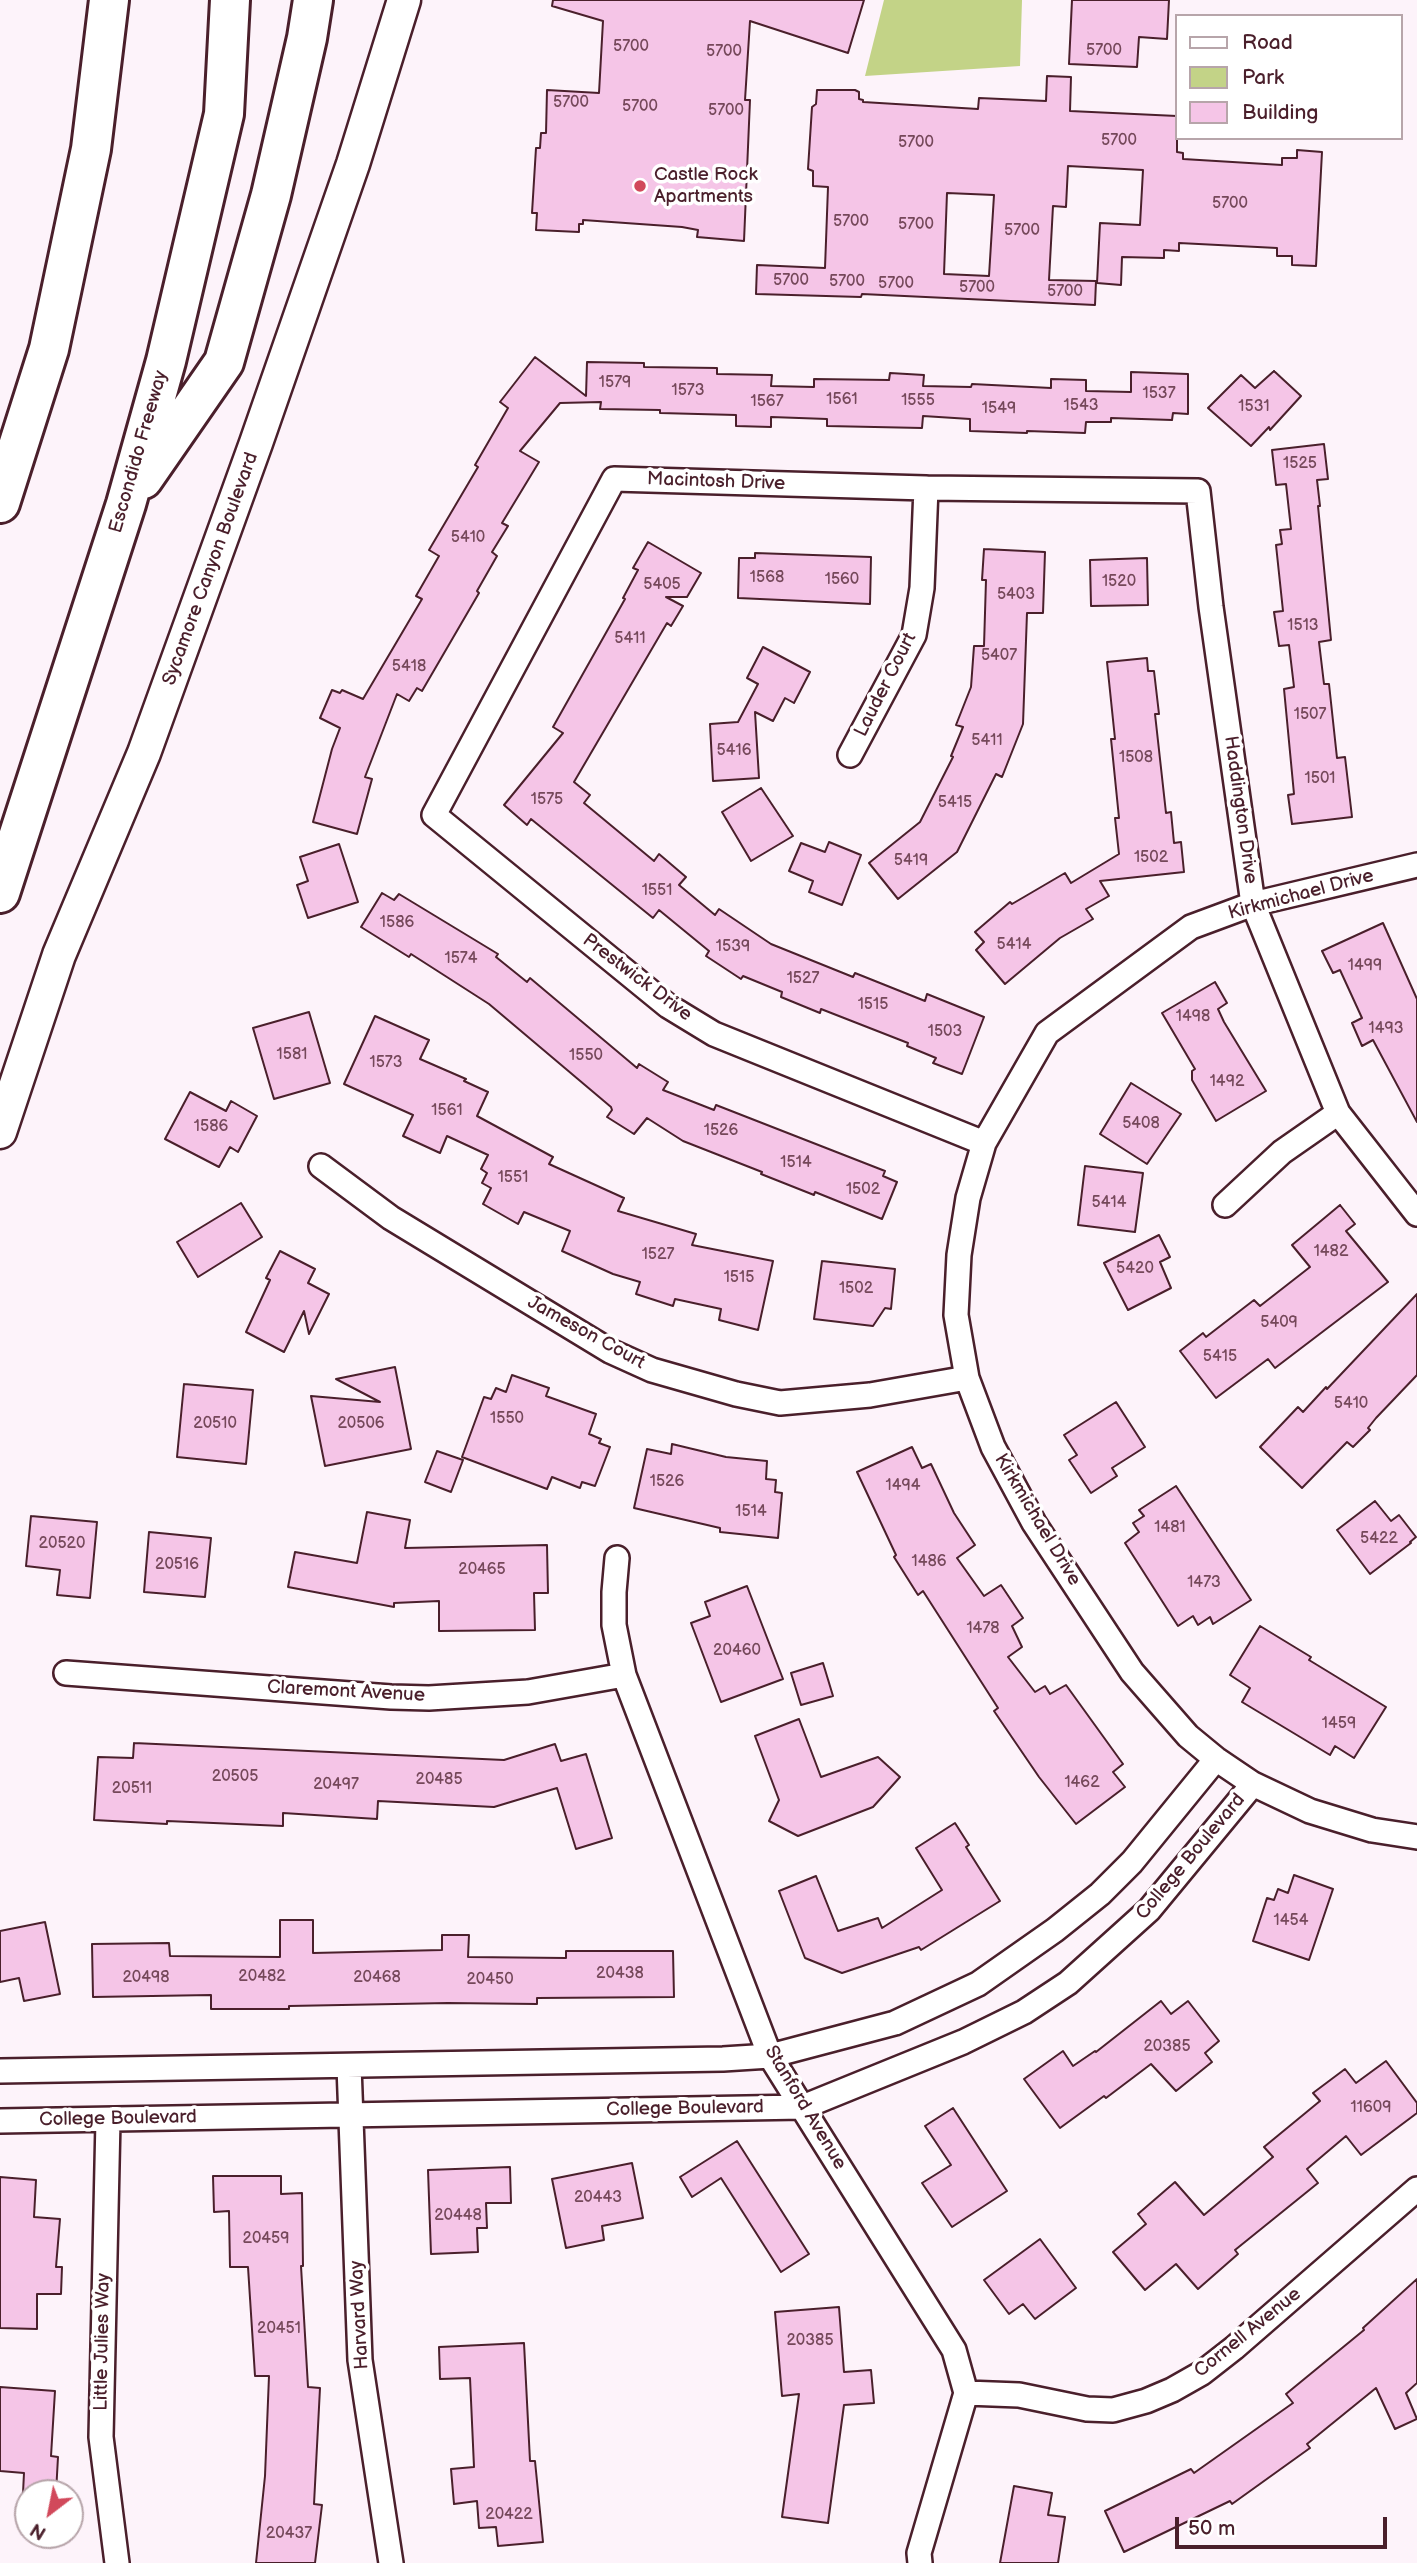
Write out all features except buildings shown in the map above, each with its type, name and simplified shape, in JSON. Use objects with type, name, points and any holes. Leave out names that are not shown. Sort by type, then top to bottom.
[{"type":"highway","points":[[0,503],[49,349],[91,149],[109,0]]},
{"type":"highway","name":"Escondido Freeway","points":[[0,893],[126,504],[166,361],[224,114],[230,0]]},
{"type":"highway","points":[[126,504],[223,362],[271,195],[307,38],[313,0]]},
{"type":"street","name":"Sycamore Canyon Boulevard","points":[[0,1132],[59,955],[144,753],[251,456],[353,164],[404,0]]},
{"type":"street","name":"Macintosh Drive","points":[[434,815],[614,479],[926,488],[1198,491]]},
{"type":"street","name":"Lauder Court","points":[[850,755],[914,635],[922,588],[926,488]]},
{"type":"street","name":"Haddington Drive","points":[[1198,491],[1211,607],[1253,904],[1338,1113],[1417,1214]]},
{"type":"street","name":"Prestwick Drive","points":[[434,815],[668,1006],[702,1027],[984,1143]]},
{"type":"street","name":"Kirkmichael Drive","points":[[1417,864],[1253,904],[1191,927],[1046,1032],[984,1143],[968,1198],[958,1255],[956,1315],[967,1378],[993,1447],[1034,1523],[1132,1672],[1188,1736],[1253,1784],[1310,1811],[1372,1830],[1417,1837]]},
{"type":"street","points":[[1225,1205],[1282,1152],[1338,1113]]},
{"type":"street","name":"Jameson Court","points":[[321,1166],[391,1218],[610,1351],[652,1370],[724,1391],[780,1403],[870,1395],[967,1378]]},
{"type":"street","name":"Stanford Avenue","points":[[617,1558],[614,1625],[624,1675],[771,2056],[954,2350],[966,2393]]},
{"type":"street","name":"Claremont Avenue","points":[[66,1672],[429,1698],[528,1692],[624,1675]]},
{"type":"street","points":[[0,2071],[771,2056],[895,2024],[978,1984],[1055,1930],[1100,1894],[1132,1862],[1216,1759]]},
{"type":"street","name":"College Boulevard","points":[[0,2122],[803,2107],[963,2042],[1024,2012],[1068,1983],[1149,1910],[1253,1784]]},
{"type":"street","name":"Harvard Way","points":[[349,2066],[360,2360],[391,2563]]},
{"type":"street","name":"Little Julies Way","points":[[108,2120],[101,2437],[117,2563]]},
{"type":"street","name":"Cornell Avenue","points":[[966,2393],[1019,2395],[1087,2409],[1113,2410],[1172,2390],[1234,2348],[1417,2189]]},
{"type":"street","points":[[920,2563],[919,2553],[966,2393]]},
{"type":"green space","points":[[884,0],[1022,0],[1020,66],[865,76]]},
{"type":"place","name":"Castle Rock Apartments","points":[[640,186]]}]
